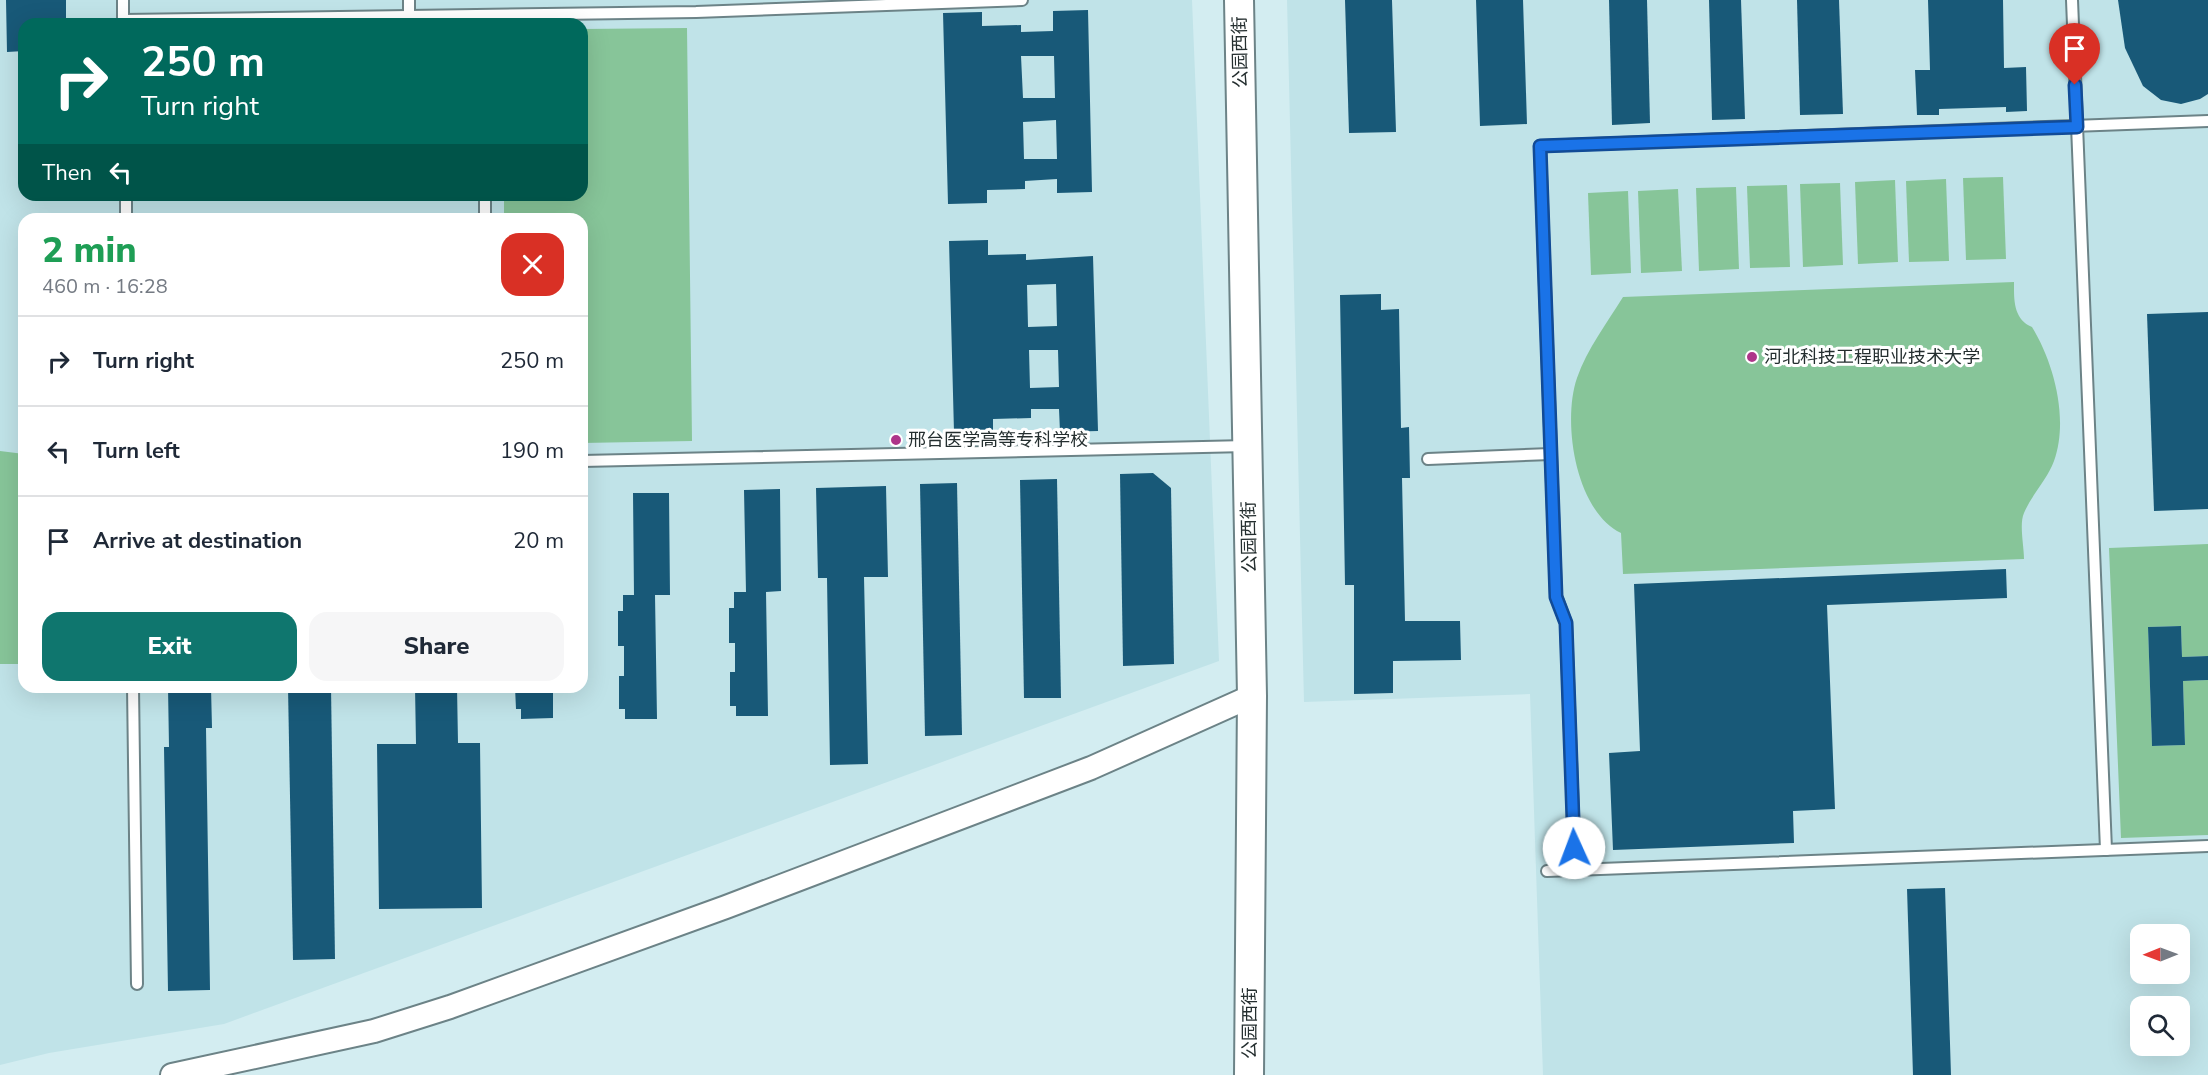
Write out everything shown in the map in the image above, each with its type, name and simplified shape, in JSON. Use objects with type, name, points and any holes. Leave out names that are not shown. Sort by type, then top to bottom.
[{"type":"street","name":"公园西街","points":[[1239,0],[1252,696],[1249,1075]]},
{"type":"street","points":[[172,1075],[374,1030],[450,1007],[726,907],[1091,768],[1252,696]]},
{"type":"lane","points":[[123,0],[123,18]]},
{"type":"lane","points":[[409,0],[409,18]]},
{"type":"lane","points":[[695,0],[696,12]]},
{"type":"lane","points":[[536,18],[1022,0]]},
{"type":"lane","points":[[2072,0],[2106,850]]},
{"type":"lane","points":[[1575,870],[1566,623],[1556,597],[1540,146],[2208,121]]},
{"type":"lane","points":[[588,461],[1247,446]]},
{"type":"lane","points":[[1428,459],[1551,454]]},
{"type":"lane","points":[[133,693],[137,984]]},
{"type":"lane","points":[[1547,871],[2208,846]]},
{"type":"shaded area","name":"邢台医学高等专科学校","points":[[0,0],[1192,0],[1219,661],[224,1024],[49,1053],[0,1065]]},
{"type":"shaded area","name":"河北科技工程职业技术大学","points":[[1287,0],[2208,0],[2208,1075],[1543,1075],[1530,694],[1304,702]]},
{"type":"green space","points":[[687,28],[692,441],[588,443],[588,213],[504,213],[504,201],[588,201],[588,29]]},
{"type":"green space","points":[[2003,177],[2006,259],[1966,260],[1963,178]]},
{"type":"green space","points":[[1946,179],[1949,261],[1909,262],[1906,181]]},
{"type":"green space","points":[[1895,180],[1898,262],[1858,264],[1855,182]]},
{"type":"green space","points":[[1840,183],[1843,265],[1803,267],[1800,184]]},
{"type":"green space","points":[[1787,185],[1790,267],[1750,268],[1747,186]]},
{"type":"green space","points":[[1736,187],[1739,269],[1699,271],[1696,188]]},
{"type":"green space","points":[[1678,189],[1682,271],[1641,273],[1638,191]]},
{"type":"green space","points":[[1628,191],[1631,273],[1591,275],[1588,193]]},
{"type":"green space","points":[[2014,282],[2018,314],[2032,327],[2053,374],[2060,427],[2054,461],[2027,506],[2023,518],[2024,559],[1623,574],[1621,533],[1605,522],[1593,506],[1583,486],[1572,440],[1571,417],[1573,396],[1581,367],[1623,297]]},
{"type":"green space","points":[[0,451],[18,453],[18,664],[0,664]]},
{"type":"green space","points":[[2208,544],[2208,656],[2182,657],[2181,626],[2148,627],[2152,746],[2185,745],[2183,681],[2208,680],[2208,835],[2121,838],[2109,548]]},
{"type":"building","points":[[6,0],[66,0],[66,18],[18,18],[18,51],[7,52]]},
{"type":"building","points":[[1345,0],[1392,0],[1396,132],[1349,133]]},
{"type":"building","points":[[1476,0],[1523,0],[1527,124],[1480,126]]},
{"type":"building","points":[[1609,0],[1647,0],[1650,123],[1612,125]]},
{"type":"building","points":[[1709,0],[1741,0],[1745,119],[1712,120]]},
{"type":"building","points":[[1797,0],[1839,0],[1843,114],[1800,115]]},
{"type":"building","points":[[1928,0],[2003,0],[2004,68],[2026,67],[2027,111],[2006,112],[2006,107],[1939,109],[1939,115],[1917,115],[1915,70],[1930,70]]},
{"type":"building","points":[[2118,0],[2208,0],[2208,94],[2200,99],[2181,104],[2161,100],[2143,86],[2125,48]]},
{"type":"building","points":[[1088,10],[1092,192],[1057,193],[1057,179],[1025,181],[1025,189],[987,190],[987,203],[948,204],[943,13],[982,12],[982,26],[1021,25],[1021,32],[1053,31],[1053,11]],"holes":[[[1021,56],[1054,56],[1055,98],[1023,98]],[[1056,120],[1057,159],[1024,159],[1023,122]]]},
{"type":"building","points":[[988,240],[988,255],[1026,254],[1026,260],[1093,256],[1098,431],[1060,432],[1059,409],[1031,409],[1031,418],[993,419],[993,431],[954,432],[949,241]],"holes":[[[1056,284],[1057,326],[1028,327],[1027,285]],[[1029,350],[1058,350],[1059,387],[1030,388]]]},
{"type":"building","points":[[1381,294],[1381,310],[1399,309],[1401,428],[1409,427],[1410,478],[1402,478],[1405,621],[1460,621],[1461,660],[1393,661],[1393,693],[1354,694],[1354,585],[1345,585],[1340,295]]},
{"type":"building","points":[[2208,312],[2208,509],[2154,511],[2147,314]]},
{"type":"building","points":[[1153,473],[1171,488],[1174,664],[1123,666],[1120,474]]},
{"type":"building","points":[[1057,479],[1061,698],[1024,698],[1020,480]]},
{"type":"building","points":[[957,483],[962,735],[925,736],[920,484]]},
{"type":"building","points":[[886,486],[888,577],[864,577],[868,764],[830,765],[827,578],[818,578],[816,488]]},
{"type":"building","points":[[780,489],[781,591],[766,592],[768,716],[736,716],[736,706],[730,706],[730,672],[735,672],[735,643],[729,643],[729,608],[734,608],[734,592],[746,592],[744,490]]},
{"type":"building","points":[[633,493],[669,493],[670,595],[655,595],[657,719],[625,719],[625,709],[619,709],[619,676],[624,676],[624,646],[618,646],[618,611],[623,611],[623,595],[634,595]]},
{"type":"building","points":[[2006,569],[2007,598],[1827,605],[1835,809],[1793,811],[1794,843],[1613,850],[1609,753],[1640,751],[1634,584]]},
{"type":"building","points":[[2181,626],[2182,657],[2208,656],[2208,680],[2183,681],[2185,745],[2152,746],[2148,627]]},
{"type":"building","points":[[168,693],[211,693],[212,728],[206,728],[210,990],[168,991],[164,747],[169,747]]},
{"type":"building","points":[[288,693],[331,693],[335,959],[293,960]]},
{"type":"building","points":[[415,693],[457,693],[458,743],[480,743],[482,908],[379,909],[377,744],[416,744]]},
{"type":"building","points":[[515,693],[553,693],[553,718],[521,719],[521,709],[516,709]]},
{"type":"building","points":[[1945,888],[1951,1075],[1913,1075],[1907,889]]},
{"type":"place","name":"河北科技工程职业技术大学","points":[[1752,357]]},
{"type":"place","name":"邢台医学高等专科学校","points":[[896,440]]},
{"type":"route","points":[[1574,848],[1566,623],[1556,597],[1540,146],[2077,127],[2075,85]]}]
